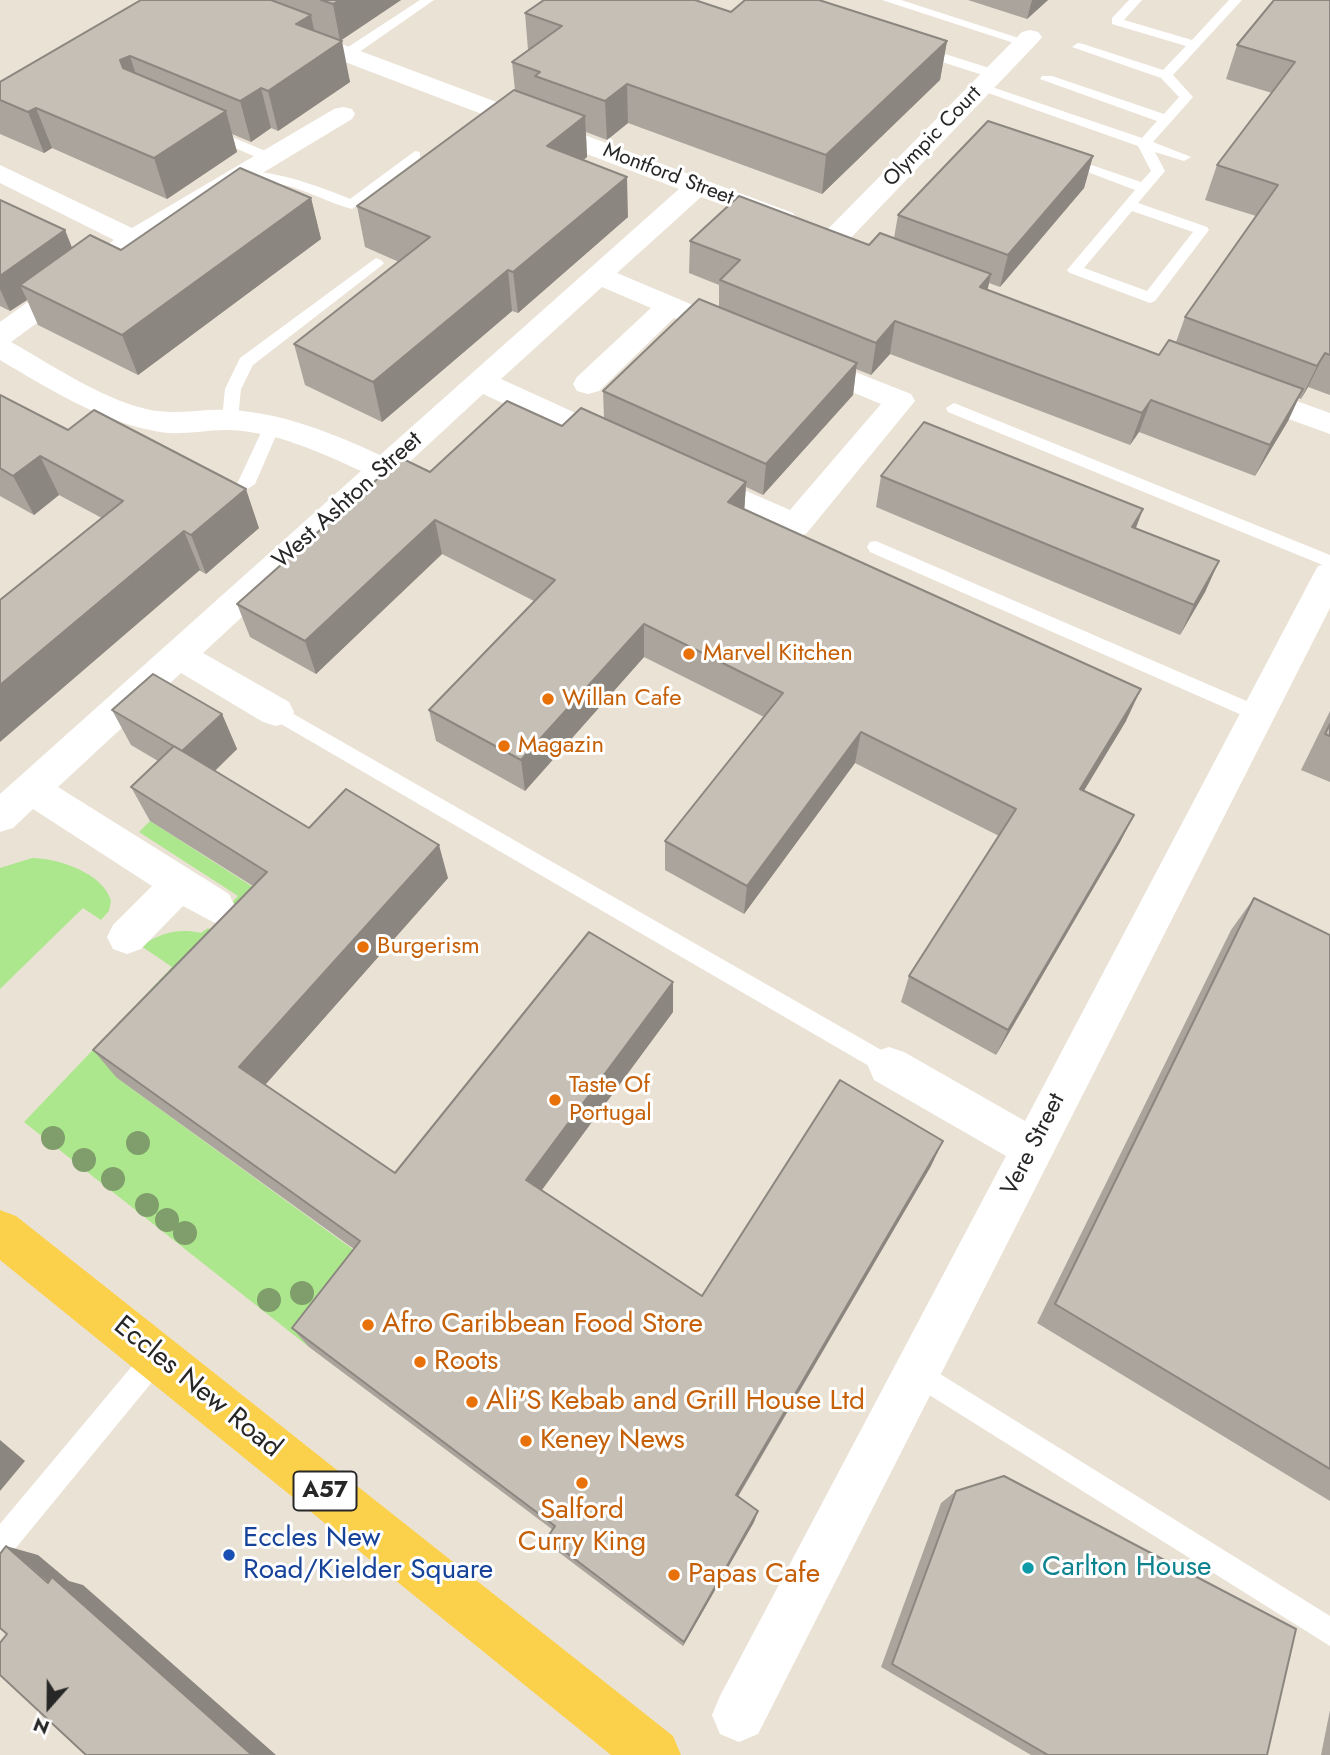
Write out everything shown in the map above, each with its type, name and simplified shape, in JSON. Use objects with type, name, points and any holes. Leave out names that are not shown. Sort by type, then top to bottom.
[{"type":"main road","name":"Eccles New Road","points":[[0,1232],[654,1755]]},
{"type":"street","name":"Montford Street","points":[[203,0],[861,247]]},
{"type":"street","name":"Olympic Court","points":[[835,238],[1028,39]]},
{"type":"street","points":[[0,336],[133,239],[343,114]]},
{"type":"street","points":[[0,173],[133,239]]},
{"type":"street","name":"West Ashton Street","points":[[0,817],[480,380],[698,186]]},
{"type":"street","points":[[480,380],[795,526],[900,401],[599,276]]},
{"type":"street","points":[[588,384],[670,306]]},
{"type":"street","points":[[0,348],[101,403],[159,422],[201,423],[230,419],[272,424],[298,431],[384,469]]},
{"type":"street","points":[[1226,385],[1330,424]]},
{"type":"street","name":"Vere Street","points":[[739,1715],[1330,575]]},
{"type":"street","points":[[178,655],[276,712]]},
{"type":"street","points":[[31,789],[215,906]]},
{"type":"street","points":[[127,937],[180,884]]},
{"type":"street","points":[[889,1066],[1032,1148]]},
{"type":"lane","points":[[347,54],[428,0]]},
{"type":"lane","points":[[888,0],[1028,39]]},
{"type":"lane","points":[[1136,0],[1116,20],[1195,45]]},
{"type":"lane","points":[[1166,75],[1236,0]]},
{"type":"lane","points":[[905,45],[987,81],[1144,144],[1184,157]]},
{"type":"lane","points":[[1078,47],[1166,75],[1186,97],[1144,144]]},
{"type":"lane","points":[[1047,79],[1166,119]]},
{"type":"lane","points":[[193,125],[270,158]]},
{"type":"lane","points":[[1129,205],[1202,230],[1150,298],[1075,270],[1129,205],[1158,171],[1144,144]]},
{"type":"lane","points":[[1044,153],[1144,188]]},
{"type":"lane","points":[[236,178],[266,176],[290,180],[352,205],[415,155]]},
{"type":"lane","points":[[230,419],[233,389],[246,362],[376,263]]},
{"type":"lane","points":[[954,408],[1330,562]]},
{"type":"lane","points":[[246,484],[272,424]]},
{"type":"lane","points":[[876,547],[1258,714]]},
{"type":"lane","points":[[276,712],[889,1066]]},
{"type":"lane","points":[[0,1545],[157,1356]]},
{"type":"lane","points":[[916,1371],[1330,1632]]},
{"type":"green space","points":[[150,821],[281,905],[219,916],[238,896],[139,832]]},
{"type":"green space","points":[[32,858],[66,864],[90,875],[107,891],[111,901],[109,911],[101,920],[83,908],[0,989],[0,868]]},
{"type":"green space","points":[[208,928],[239,949],[117,1078],[373,1264],[309,1347],[24,1122],[172,967],[141,946],[170,933],[201,933]]},
{"type":"building","points":[[141,0],[271,0],[311,15],[296,24],[342,41],[268,91],[261,88],[240,101],[130,56],[120,60],[123,68],[226,111],[154,158],[36,108],[28,112],[0,100],[0,82]]},
{"type":"building","points":[[321,0],[340,0],[333,4]]},
{"type":"building","points":[[544,0],[695,0],[731,12],[745,0],[819,0],[947,41],[826,155],[627,84],[605,101],[535,76],[540,72],[512,62],[562,26],[525,13]]},
{"type":"building","points":[[1274,0],[1330,0],[1330,355],[1325,353],[1317,366],[1185,317],[1278,185],[1217,165],[1295,62],[1237,45]]},
{"type":"building","points":[[514,90],[585,116],[547,146],[627,177],[513,272],[508,270],[373,382],[294,344],[430,237],[357,206]]},
{"type":"building","points":[[988,121],[1093,156],[1008,255],[898,215]]},
{"type":"building","points":[[240,168],[311,198],[122,335],[20,285],[90,235],[121,250]]},
{"type":"building","points":[[739,196],[869,245],[880,233],[991,274],[980,287],[1159,355],[1169,340],[1303,389],[1270,445],[1151,400],[1142,413],[895,321],[876,343],[720,280],[740,260],[690,241]]},
{"type":"building","points":[[0,200],[65,230],[0,276]]},
{"type":"building","points":[[699,299],[857,363],[766,464],[603,391]]},
{"type":"building","points":[[0,395],[68,430],[94,410],[246,489],[191,535],[184,531],[0,685],[0,600],[123,501],[40,456],[13,476],[0,468]]},
{"type":"building","points":[[507,401],[562,426],[581,408],[746,482],[728,502],[1141,689],[1080,789],[1134,815],[1008,1030],[909,976],[1016,809],[861,732],[747,886],[665,841],[783,693],[644,624],[521,760],[429,710],[555,580],[435,520],[305,641],[237,604],[401,458],[430,472]]},
{"type":"building","points":[[924,422],[1143,509],[1132,527],[1219,561],[1194,605],[881,476]]},
{"type":"building","points":[[153,674],[222,714],[182,751],[112,710]]},
{"type":"building","points":[[174,746],[309,828],[346,789],[439,845],[239,1067],[395,1173],[589,932],[673,982],[526,1180],[702,1296],[840,1080],[943,1141],[736,1495],[758,1511],[684,1642],[547,1538],[555,1526],[292,1328],[360,1241],[93,1050],[267,872],[131,787]]},
{"type":"building","points":[[1254,898],[1330,935],[1330,1469],[1055,1304]]},
{"type":"building","name":"Carlton House","points":[[1004,1476],[1296,1629],[1267,1755],[1048,1755],[892,1664],[956,1491]]},
{"type":"building","points":[[6,1546],[48,1583],[52,1577],[252,1755],[86,1755],[0,1675],[0,1643],[7,1634],[0,1628],[0,1554]]},
{"type":"place","name":"Marvel Kitchen","points":[[689,654]]},
{"type":"place","name":"Willan Cafe","points":[[548,699]]},
{"type":"place","name":"Magazin","points":[[504,746]]},
{"type":"place","name":"Burgerism","points":[[363,947]]},
{"type":"place","name":"Taste Of Portugal","points":[[555,1100]]},
{"type":"place","name":"Afro Caribbean Food Store","points":[[368,1325]]},
{"type":"place","name":"Roots","points":[[420,1362]]},
{"type":"place","name":"Ali'S Kebab and Grill House Ltd","points":[[472,1402]]},
{"type":"place","name":"Keney News","points":[[526,1441]]},
{"type":"place","name":"Salford Curry King","points":[[582,1483]]},
{"type":"place","name":"Eccles New Road/Kielder Square","points":[[229,1555]]},
{"type":"place","name":"Carlton House","points":[[1028,1568]]},
{"type":"place","name":"Papas Cafe","points":[[674,1575]]}]
